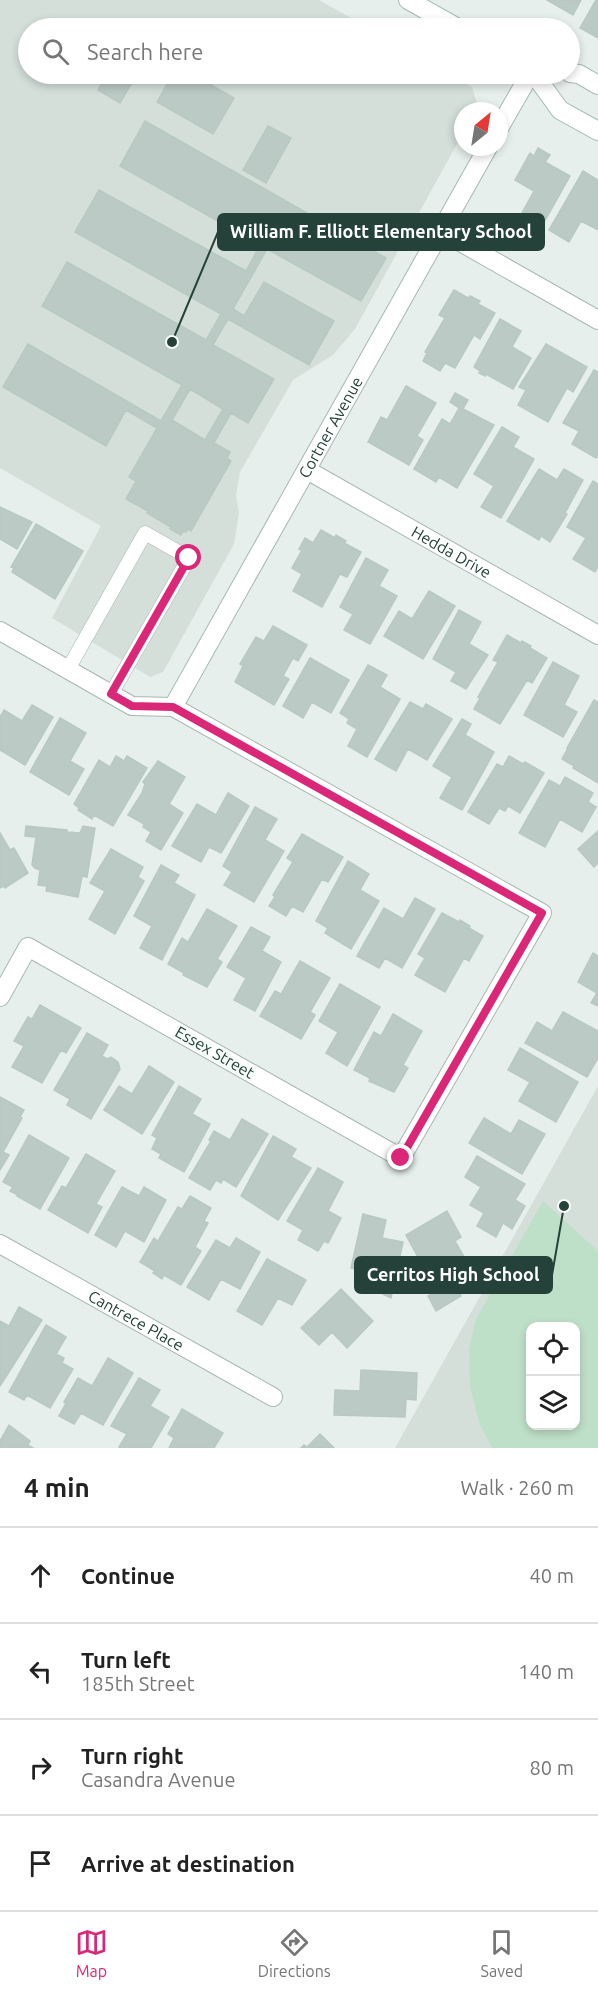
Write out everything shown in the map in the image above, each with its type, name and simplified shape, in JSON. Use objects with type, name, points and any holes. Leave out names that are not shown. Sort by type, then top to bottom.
[{"type":"street","points":[[408,0],[440,18]]},
{"type":"street","points":[[580,75],[598,85]]},
{"type":"street","points":[[508,113],[526,84]]},
{"type":"street","points":[[540,84],[560,110],[598,131]]},
{"type":"street","name":"Cortner Avenue","points":[[173,707],[483,156]]},
{"type":"street","points":[[441,231],[598,320]]},
{"type":"street","name":"Hedda Drive","points":[[306,470],[598,635]]},
{"type":"street","points":[[0,631],[132,706],[173,707]]},
{"type":"street","name":"Essex Street","points":[[0,997],[28,946],[401,1158],[542,913],[173,707]]},
{"type":"street","name":"Cantrece Place","points":[[0,1244],[273,1397]]},
{"type":"lane","points":[[68,671],[145,533],[189,558],[111,694]]},
{"type":"shaded area","points":[[0,0],[319,0],[351,18],[18,18],[18,84],[466,84],[472,87],[476,102],[454,102],[454,149],[355,329],[333,355],[293,380],[240,472],[236,495],[239,513],[234,544],[163,672],[150,677],[52,618],[101,526],[0,468]]},
{"type":"shaded area","points":[[598,1086],[598,1448],[395,1448]]},
{"type":"green space","points":[[543,1201],[598,1251],[598,1448],[492,1448],[480,1425],[470,1387],[469,1349],[476,1319]]},
{"type":"building","points":[[547,0],[581,0],[573,15]]},
{"type":"building","points":[[598,0],[598,38],[580,28]]},
{"type":"building","points":[[101,84],[131,84],[120,103],[98,90]]},
{"type":"building","points":[[167,84],[210,84],[234,98],[213,134],[157,102]]},
{"type":"building","points":[[145,121],[386,258],[361,301],[267,249],[233,309],[244,316],[264,282],[334,321],[309,365],[228,319],[213,345],[274,379],[248,423],[231,413],[214,443],[230,452],[227,458],[231,461],[191,531],[188,529],[186,532],[183,531],[181,535],[147,513],[148,511],[126,499],[136,481],[129,477],[157,428],[126,410],[106,446],[3,387],[28,344],[161,421],[182,385],[42,306],[67,262],[206,340],[221,314],[75,232],[99,190],[246,271],[260,245],[120,166]],"holes":[[[190,389],[223,409],[205,440],[172,420]]]},
{"type":"building","points":[[268,126],[291,138],[266,183],[243,170]]},
{"type":"building","points":[[538,148],[550,155],[545,162],[570,176],[543,224],[522,213],[534,191],[515,180],[530,153],[534,156]]},
{"type":"building","points":[[583,171],[598,180],[598,230],[581,221],[569,242],[549,230]]},
{"type":"building","points":[[454,290],[468,298],[470,296],[480,301],[478,304],[495,313],[480,339],[474,335],[455,368],[445,363],[440,371],[423,361],[427,353],[425,352],[445,318],[439,315]]},
{"type":"building","points":[[500,319],[521,331],[512,347],[531,358],[513,389],[486,374],[485,376],[479,373],[480,371],[474,367]]},
{"type":"building","points":[[546,344],[587,367],[573,392],[567,388],[548,422],[518,405],[526,390],[519,387]]},
{"type":"building","points":[[594,370],[598,372],[598,455],[596,458],[572,444],[579,431],[563,423]]},
{"type":"building","points":[[406,386],[436,403],[417,436],[423,440],[409,465],[368,442],[381,417],[387,420]]},
{"type":"building","points":[[455,393],[468,400],[463,409],[494,425],[457,488],[439,477],[436,482],[414,469],[442,419],[450,424],[459,408],[450,402]]},
{"type":"building","points":[[502,427],[519,437],[513,447],[534,459],[501,518],[481,507],[494,486],[474,474]]},
{"type":"building","points":[[539,469],[557,480],[564,469],[583,480],[565,513],[567,514],[550,542],[541,536],[539,540],[507,521]]},
{"type":"building","points":[[593,481],[598,484],[598,566],[595,572],[573,559],[586,538],[567,527]]},
{"type":"building","points":[[0,507],[32,522],[17,549],[0,539]]},
{"type":"building","points":[[36,524],[83,551],[55,599],[12,572],[14,568],[11,567]]},
{"type":"building","points":[[321,530],[335,538],[336,535],[346,541],[344,543],[361,552],[347,577],[340,574],[322,607],[293,591],[302,574],[292,568],[302,550],[299,549],[305,538],[313,543]]},
{"type":"building","points":[[366,558],[388,570],[379,586],[397,596],[370,644],[344,630],[353,614],[340,607]]},
{"type":"building","points":[[429,591],[455,606],[423,659],[384,636],[399,611],[412,619]]},
{"type":"building","points":[[459,610],[481,622],[469,644],[488,655],[466,689],[451,681],[456,672],[433,659]]},
{"type":"building","points":[[273,626],[307,645],[298,661],[293,658],[283,676],[289,679],[274,705],[235,682],[243,666],[240,664],[256,637],[264,641]]},
{"type":"building","points":[[507,635],[531,646],[530,648],[547,658],[532,683],[527,680],[500,724],[474,709],[480,698],[478,697],[498,662],[493,660]]},
{"type":"building","points":[[310,658],[349,680],[331,713],[312,702],[303,718],[283,706]]},
{"type":"building","points":[[553,662],[579,676],[564,705],[577,712],[563,737],[524,715]]},
{"type":"building","points":[[368,665],[387,675],[380,687],[400,699],[367,757],[348,746],[357,729],[347,723],[349,719],[340,713]]},
{"type":"building","points":[[594,700],[598,702],[598,783],[562,759]]},
{"type":"building","points":[[410,702],[423,709],[426,704],[452,719],[427,760],[408,749],[396,771],[375,759]]},
{"type":"building","points":[[32,705],[53,717],[25,765],[0,750],[0,717],[4,710],[22,721]]},
{"type":"building","points":[[60,718],[86,733],[70,761],[84,769],[69,795],[30,772]]},
{"type":"building","points":[[462,719],[471,724],[465,735],[494,752],[462,810],[440,798],[452,777],[433,766]]},
{"type":"building","points":[[116,756],[124,761],[127,756],[147,768],[113,826],[94,815],[92,819],[78,810],[79,808],[74,804],[99,760],[110,767]]},
{"type":"building","points":[[509,756],[544,773],[520,813],[508,806],[505,811],[499,808],[489,824],[468,812],[497,764],[503,767]]},
{"type":"building","points":[[158,761],[185,777],[169,804],[183,813],[161,850],[146,841],[151,832],[143,827],[144,824],[128,815],[142,793],[145,784],[143,782]]},
{"type":"building","points":[[565,777],[593,793],[588,802],[596,807],[582,832],[560,819],[545,847],[519,833],[549,780],[560,786]]},
{"type":"building","points":[[228,793],[249,806],[221,853],[209,847],[201,862],[172,846],[197,804],[216,815]]},
{"type":"building","points":[[255,807],[277,819],[265,840],[284,851],[254,902],[224,885],[232,872],[223,866]]},
{"type":"building","points":[[26,826],[80,833],[83,826],[95,828],[87,877],[82,876],[78,897],[46,891],[47,886],[38,885],[40,870],[32,865],[36,837],[25,836]]},
{"type":"building","points":[[598,831],[598,863],[594,867],[578,849]]},
{"type":"building","points":[[0,833],[10,850],[14,848],[28,873],[5,888],[4,886],[0,888]]},
{"type":"building","points":[[302,834],[343,857],[328,882],[322,879],[303,912],[292,906],[286,916],[269,906],[293,862],[287,858]]},
{"type":"building","points":[[111,849],[143,867],[138,877],[144,881],[115,934],[89,919],[105,891],[90,883]]},
{"type":"building","points":[[348,861],[369,874],[360,890],[379,901],[351,949],[325,933],[328,928],[316,921]]},
{"type":"building","points":[[161,865],[179,875],[174,883],[195,895],[162,960],[140,948],[152,926],[134,916]]},
{"type":"building","points":[[415,898],[435,909],[402,968],[385,958],[379,968],[357,956],[384,908],[403,919]]},
{"type":"building","points":[[207,909],[237,926],[217,959],[222,962],[207,987],[183,975],[184,973],[168,964],[182,938],[188,942]]},
{"type":"building","points":[[442,913],[459,922],[460,920],[483,936],[469,961],[464,958],[445,992],[415,975],[425,958],[418,954]]},
{"type":"building","points":[[251,927],[270,937],[262,951],[281,962],[255,1011],[234,1000],[246,978],[227,967]]},
{"type":"building","points":[[593,953],[598,956],[598,1006],[591,1003],[597,993],[578,982]]},
{"type":"building","points":[[300,961],[330,978],[310,1012],[315,1015],[301,1039],[260,1016],[275,991],[281,994]]},
{"type":"building","points":[[340,984],[380,1007],[347,1066],[326,1053],[338,1032],[319,1021]]},
{"type":"building","points":[[40,1005],[81,1028],[66,1053],[61,1050],[42,1083],[12,1067],[24,1046],[14,1041],[28,1017],[32,1019]]},
{"type":"building","points":[[563,1012],[598,1031],[598,1058],[587,1077],[525,1043],[537,1022],[552,1031]]},
{"type":"building","points":[[393,1014],[422,1031],[403,1065],[408,1068],[394,1092],[369,1081],[370,1078],[354,1070],[374,1032],[381,1036]]},
{"type":"building","points":[[87,1033],[108,1045],[102,1056],[107,1059],[111,1057],[118,1062],[120,1069],[91,1119],[67,1105],[70,1099],[54,1090]]},
{"type":"building","points":[[520,1048],[578,1082],[556,1122],[519,1101],[530,1082],[508,1070]]},
{"type":"building","points":[[149,1066],[174,1082],[142,1134],[104,1110],[119,1086],[132,1094]]},
{"type":"building","points":[[179,1086],[201,1099],[192,1114],[210,1124],[184,1172],[159,1158],[161,1154],[152,1149],[157,1138],[152,1135]]},
{"type":"building","points":[[0,1097],[24,1110],[3,1152],[9,1155],[0,1170]]},
{"type":"building","points":[[484,1118],[511,1134],[519,1120],[545,1134],[522,1174],[469,1143]]},
{"type":"building","points":[[242,1119],[268,1134],[236,1187],[223,1179],[221,1183],[216,1180],[210,1190],[189,1178],[211,1141],[209,1140],[214,1131],[230,1140]]},
{"type":"building","points":[[29,1135],[69,1158],[40,1209],[10,1191],[13,1187],[3,1182]]},
{"type":"building","points":[[273,1136],[296,1149],[291,1157],[311,1168],[278,1220],[241,1196]]},
{"type":"building","points":[[86,1154],[115,1171],[96,1204],[102,1207],[88,1233],[48,1210],[62,1186],[66,1188]]},
{"type":"building","points":[[477,1156],[525,1184],[515,1200],[525,1206],[512,1229],[503,1223],[496,1237],[477,1226],[484,1213],[470,1205],[481,1187],[465,1177]]},
{"type":"building","points":[[318,1168],[343,1182],[328,1211],[341,1218],[328,1243],[324,1241],[318,1251],[298,1240],[303,1230],[287,1221]]},
{"type":"building","points":[[122,1187],[139,1196],[144,1187],[166,1200],[144,1242],[125,1231],[116,1247],[95,1235]]},
{"type":"building","points":[[190,1196],[211,1208],[204,1221],[208,1223],[195,1247],[201,1251],[181,1285],[164,1275],[162,1279],[153,1273],[155,1271],[140,1262],[154,1238],[158,1241],[178,1207],[182,1209]]},
{"type":"building","points":[[447,1211],[461,1237],[455,1241],[474,1274],[461,1282],[466,1290],[460,1293],[461,1296],[436,1311],[428,1296],[442,1288],[425,1256],[419,1259],[406,1235]]},
{"type":"building","points":[[363,1214],[386,1220],[382,1238],[403,1242],[391,1298],[364,1285],[367,1273],[351,1268]]},
{"type":"building","points":[[236,1238],[260,1252],[240,1289],[221,1279],[209,1300],[187,1287],[216,1240],[230,1248]]},
{"type":"building","points":[[267,1259],[306,1280],[292,1305],[278,1298],[262,1325],[237,1311]]},
{"type":"building","points":[[341,1289],[373,1321],[347,1348],[332,1332],[319,1345],[301,1328]]},
{"type":"building","points":[[19,1307],[42,1320],[0,1386],[0,1321],[9,1326]]},
{"type":"building","points":[[46,1325],[66,1337],[56,1354],[64,1358],[62,1363],[73,1369],[50,1408],[27,1395],[24,1400],[9,1392]]},
{"type":"building","points":[[108,1358],[133,1373],[103,1425],[81,1413],[74,1424],[59,1416],[78,1378],[92,1386]]},
{"type":"building","points":[[361,1370],[417,1373],[416,1400],[406,1399],[405,1417],[334,1415],[335,1390],[360,1391]]},
{"type":"building","points":[[139,1378],[160,1390],[150,1406],[169,1417],[151,1448],[121,1448],[119,1447],[127,1434],[111,1426]]},
{"type":"building","points":[[182,1409],[223,1433],[214,1448],[169,1448],[174,1438],[168,1434]]},
{"type":"building","points":[[9,1425],[30,1441],[28,1445],[33,1448],[0,1448],[0,1441]]},
{"type":"building","points":[[320,1434],[334,1448],[301,1448],[304,1445],[307,1447]]},
{"type":"place","name":"William F. Elliott Elementary School","points":[[172,342]]},
{"type":"place","name":"Cerritos High School","points":[[564,1206]]},
{"type":"route","points":[[189,558],[111,694],[132,706],[173,707],[542,913],[401,1158]]}]
